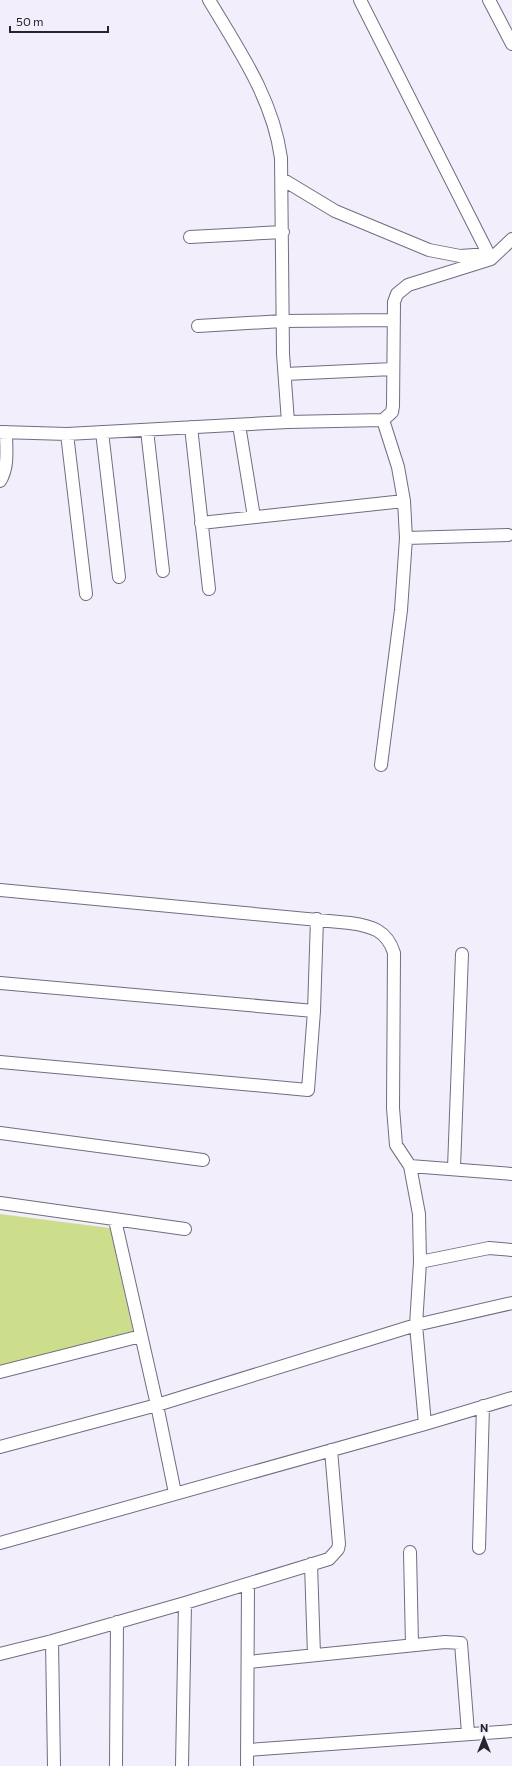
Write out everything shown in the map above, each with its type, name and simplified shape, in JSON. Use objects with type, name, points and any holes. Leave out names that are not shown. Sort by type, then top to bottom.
[{"type":"street","points":[[209,0],[244,59],[266,102],[279,141],[282,179],[283,321],[288,422]]},
{"type":"street","points":[[360,0],[490,257]]},
{"type":"street","points":[[489,0],[512,44]]},
{"type":"street","points":[[282,179],[335,211],[429,250],[460,256],[490,257]]},
{"type":"street","points":[[190,237],[283,232]]},
{"type":"street","points":[[0,481],[6,466],[3,432],[67,434],[288,422],[383,420],[392,412],[393,406],[394,302],[397,294],[408,285],[490,257],[512,239]]},
{"type":"street","points":[[198,326],[283,321],[394,320]]},
{"type":"street","points":[[285,374],[393,369]]},
{"type":"street","points":[[381,766],[401,610],[406,538],[404,501],[398,466],[383,420]]},
{"type":"street","points":[[239,425],[254,518]]},
{"type":"street","points":[[191,427],[209,589]]},
{"type":"street","points":[[147,430],[163,571]]},
{"type":"street","points":[[102,432],[119,577]]},
{"type":"street","points":[[67,434],[86,594]]},
{"type":"street","points":[[201,523],[404,501]]},
{"type":"street","points":[[406,538],[508,535]]},
{"type":"street","points":[[0,890],[317,919],[366,925],[378,930],[391,944],[394,953],[393,1108],[396,1145],[410,1166],[419,1214],[420,1262],[416,1325],[425,1424]]},
{"type":"street","points":[[0,1062],[308,1090],[314,1011],[317,919]]},
{"type":"street","points":[[454,1168],[462,954]]},
{"type":"street","points":[[0,982],[314,1011]]},
{"type":"street","points":[[0,1133],[203,1160]]},
{"type":"street","points":[[410,1166],[454,1168],[512,1174]]},
{"type":"street","points":[[0,1203],[185,1229]]},
{"type":"street","points":[[115,1220],[157,1405],[175,1493]]},
{"type":"street","points":[[420,1262],[489,1248],[512,1250]]},
{"type":"street","points":[[0,1447],[157,1405],[416,1325],[512,1303]]},
{"type":"street","points":[[0,1372],[141,1336]]},
{"type":"street","points":[[0,1543],[425,1424],[512,1398]]},
{"type":"street","points":[[480,1548],[483,1406]]},
{"type":"street","points":[[0,1654],[52,1641],[185,1603],[311,1564],[334,1555],[338,1549],[331,1450]]},
{"type":"street","points":[[410,1552],[412,1645]]},
{"type":"street","points":[[311,1564],[314,1655]]},
{"type":"street","points":[[247,1766],[248,1584]]},
{"type":"street","points":[[182,1766],[185,1603]]},
{"type":"street","points":[[116,1766],[117,1622]]},
{"type":"street","points":[[52,1641],[54,1766]]},
{"type":"street","points":[[248,1662],[445,1642],[461,1643],[468,1733]]},
{"type":"street","points":[[248,1750],[512,1731]]},
{"type":"green space","points":[[0,1214],[110,1228],[133,1331],[0,1366]]}]
